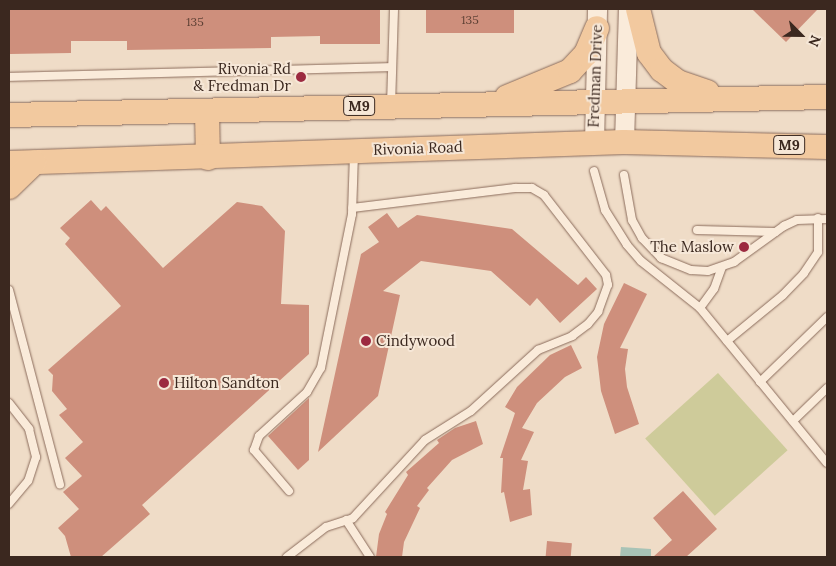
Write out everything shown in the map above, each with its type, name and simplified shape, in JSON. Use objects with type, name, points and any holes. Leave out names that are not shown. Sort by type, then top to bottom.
[{"type":"main road","points":[[638,9],[641,32],[649,53],[662,70],[678,82],[702,91],[743,97]]},
{"type":"main road","points":[[489,104],[570,71],[586,54],[597,18]]},
{"type":"main road","name":"M9","points":[[9,115],[207,112],[390,104],[489,104],[827,96]]},
{"type":"main road","points":[[207,112],[208,158]]},
{"type":"main road","name":"Rivonia Road","points":[[9,163],[208,158],[354,150],[624,142],[827,147]]},
{"type":"main road","points":[[9,186],[34,163]]},
{"type":"street","name":"Fredman Drive","points":[[624,142],[628,9]]},
{"type":"street","name":"Fredman Drive","points":[[594,143],[597,18]]},
{"type":"lane","points":[[390,104],[394,10]]},
{"type":"lane","points":[[9,77],[391,67]]},
{"type":"lane","points":[[289,491],[254,450],[259,436],[316,381],[332,325],[352,208],[354,150]]},
{"type":"lane","points":[[594,171],[605,210],[627,245],[641,261],[700,308],[827,463]]},
{"type":"lane","points":[[624,175],[632,220],[649,247],[670,264],[691,270],[722,267],[742,258],[775,232],[797,220],[827,218]]},
{"type":"lane","points":[[287,557],[320,531],[346,520],[368,505],[386,480],[424,440],[471,411],[538,350],[572,336],[588,324],[598,312],[608,285],[606,275],[544,195],[532,188],[515,188],[352,208]]},
{"type":"lane","points":[[727,341],[784,294],[804,273],[818,252],[818,218]]},
{"type":"lane","points":[[697,230],[775,232]]},
{"type":"lane","points":[[700,308],[714,289],[722,267]]},
{"type":"lane","points":[[9,290],[60,484]]},
{"type":"lane","points":[[760,382],[827,317]]},
{"type":"lane","points":[[793,420],[827,388]]},
{"type":"lane","points":[[9,403],[29,429],[36,457],[28,481],[9,504]]},
{"type":"lane","points":[[346,520],[370,557]]},
{"type":"shaded area","points":[[718,373],[788,450],[715,516],[645,439]]},
{"type":"shaded area","points":[[621,547],[651,549],[651,557],[620,557]]},
{"type":"building","points":[[9,9],[380,9],[380,44],[320,44],[320,36],[271,37],[271,48],[127,50],[127,41],[71,41],[71,53],[10,54]]},
{"type":"building","points":[[426,9],[514,9],[514,33],[426,33]]},
{"type":"building","points":[[752,9],[818,9],[786,42]]},
{"type":"building","name":"Hilton Sandton","points":[[91,200],[101,211],[106,206],[163,268],[237,202],[262,206],[285,231],[281,304],[309,305],[309,354],[142,505],[150,514],[101,557],[71,557],[65,536],[58,528],[79,509],[63,492],[82,476],[65,458],[83,442],[59,415],[67,409],[52,391],[53,375],[48,370],[121,306],[65,244],[70,238],[60,228]]},
{"type":"building","name":"Cindywood","points":[[387,213],[398,228],[417,215],[512,229],[578,285],[586,277],[597,289],[560,323],[537,298],[530,306],[491,271],[421,261],[383,291],[400,295],[378,396],[318,452],[361,254],[379,242],[368,227]]},
{"type":"building","points":[[624,283],[647,294],[620,348],[628,349],[625,369],[627,387],[639,424],[615,434],[601,391],[597,357],[604,324]]},
{"type":"building","points":[[571,345],[582,368],[565,377],[537,403],[522,428],[534,432],[521,460],[528,461],[523,490],[530,489],[532,515],[510,522],[504,492],[501,493],[503,458],[500,458],[515,413],[505,407],[517,387],[550,355]]},
{"type":"building","points":[[309,398],[309,460],[298,470],[268,436]]},
{"type":"building","points":[[476,421],[483,444],[452,460],[427,488],[429,490],[417,506],[420,508],[404,542],[402,557],[376,557],[379,534],[387,514],[385,512],[408,475],[406,472],[439,443],[437,440],[455,428]]},
{"type":"building","points":[[683,491],[717,529],[686,557],[653,557],[672,540],[653,518]]},
{"type":"building","points":[[547,541],[572,543],[571,557],[546,557]]},
{"type":"place","name":"Rivonia Rd & Fredman Dr","points":[[301,77]]},
{"type":"place","name":"The Maslow","points":[[744,247]]},
{"type":"place","name":"Cindywood","points":[[366,341]]},
{"type":"place","name":"Hilton Sandton","points":[[164,383]]}]
